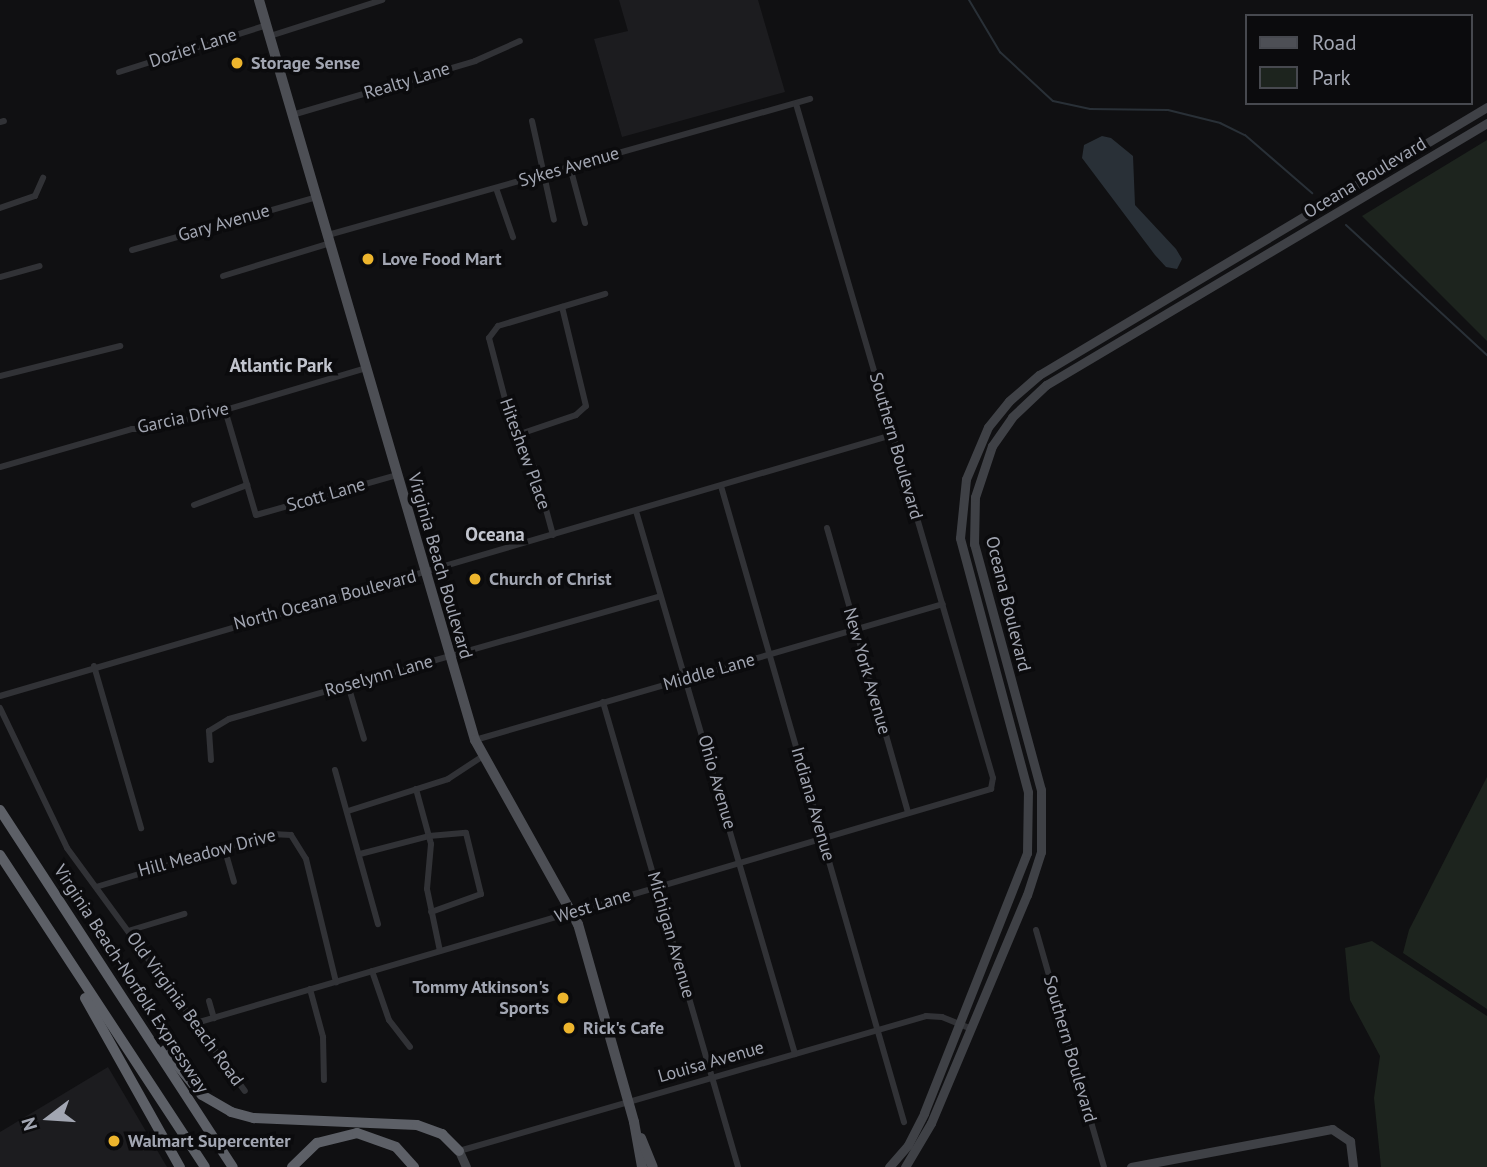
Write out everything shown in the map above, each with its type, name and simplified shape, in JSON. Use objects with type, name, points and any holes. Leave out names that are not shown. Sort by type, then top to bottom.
[{"type":"highway","name":"Virginia Beach-Norfolk Expressway","points":[[0,810],[233,1167]]},
{"type":"highway","points":[[0,855],[205,1167]]},
{"type":"highway","points":[[60,948],[180,1167]]},
{"type":"highway","points":[[114,983],[189,1082],[219,1106],[254,1118],[417,1125],[442,1134],[459,1151]]},
{"type":"highway","points":[[292,1167],[317,1143],[357,1133],[387,1141],[414,1167]]},
{"type":"main road","name":"Virginia Beach Boulevard","points":[[259,0],[475,740],[573,913],[629,1101],[642,1167]]},
{"type":"main road","name":"Oceana Boulevard","points":[[889,1167],[916,1130],[1021,875],[1030,829],[1024,775],[962,554],[962,498],[981,440],[1016,394],[1039,375],[1487,107]]},
{"type":"main road","name":"Oceana Boulevard","points":[[905,1167],[923,1140],[1034,877],[1043,832],[1036,772],[974,544],[975,497],[992,446],[1017,411],[1046,385],[1487,123]]},
{"type":"main road","points":[[1163,301],[1168,313]]},
{"type":"main road","points":[[981,440],[992,446]]},
{"type":"main road","name":"Virginia Beach Boulevard","points":[[634,1122],[653,1167]]},
{"type":"main road","points":[[1130,1167],[1324,1129],[1344,1134],[1352,1146],[1353,1167]]},
{"type":"main road","points":[[459,1151],[466,1167]]},
{"type":"street","points":[[270,36],[382,0]]},
{"type":"street","name":"Dozier Lane","points":[[119,72],[267,25]]},
{"type":"street","name":"Realty Lane","points":[[292,115],[475,61],[520,41]]},
{"type":"street","name":"Sykes Avenue","points":[[223,276],[329,239],[496,188],[810,99]]},
{"type":"street","name":"Southern Boulevard","points":[[796,104],[993,778],[991,789]]},
{"type":"street","points":[[532,121],[554,220]]},
{"type":"street","points":[[570,167],[585,223]]},
{"type":"street","points":[[0,208],[34,196],[43,178]]},
{"type":"street","points":[[496,188],[513,237]]},
{"type":"street","name":"Gary Avenue","points":[[132,250],[317,197]]},
{"type":"street","points":[[0,277],[40,267]]},
{"type":"street","points":[[517,435],[576,415],[586,406],[562,307],[605,294]]},
{"type":"street","name":"Hiteshew Place","points":[[553,535],[534,469],[517,435],[489,345],[494,329],[562,307]]},
{"type":"street","points":[[0,376],[120,346]]},
{"type":"street","name":"Garcia Drive","points":[[0,467],[132,429],[151,429],[225,410],[366,369]]},
{"type":"street","points":[[194,505],[247,485],[225,410]]},
{"type":"street","name":"North Oceana Boulevard","points":[[0,696],[94,666],[425,573],[892,435]]},
{"type":"street","name":"Scott Lane","points":[[247,485],[256,515],[397,475]]},
{"type":"street","name":"Indiana Avenue","points":[[720,486],[904,1122]]},
{"type":"street","name":"Ohio Avenue","points":[[636,511],[795,1054]]},
{"type":"street","name":"New York Avenue","points":[[827,528],[908,813]]},
{"type":"street","name":"Roselynn Lane","points":[[211,760],[208,736],[215,725],[660,596]]},
{"type":"street","name":"Middle Lane","points":[[475,740],[943,604]]},
{"type":"street","points":[[94,666],[141,828]]},
{"type":"street","points":[[348,685],[364,739]]},
{"type":"street","name":"Michigan Avenue","points":[[603,702],[738,1167]]},
{"type":"street","name":"Old Virginia Beach Road","points":[[0,708],[51,822],[245,1091]]},
{"type":"street","points":[[348,811],[458,775],[483,756]]},
{"type":"street","points":[[335,769],[378,924]]},
{"type":"street","points":[[416,789],[429,836],[431,912],[440,951]]},
{"type":"street","name":"West Lane","points":[[196,1023],[991,789]]},
{"type":"street","name":"Hill Meadow Drive","points":[[96,887],[279,832],[300,843],[336,982]]},
{"type":"street","points":[[360,855],[429,836],[466,833],[482,890],[476,899],[431,912]]},
{"type":"street","points":[[224,847],[234,882]]},
{"type":"street","points":[[128,931],[184,914]]},
{"type":"street","name":"Southern Boulevard","points":[[1036,930],[1104,1167]]},
{"type":"street","points":[[372,971],[389,1020],[410,1046]]},
{"type":"street","points":[[310,989],[323,1037],[324,1080]]},
{"type":"street","points":[[209,1001],[214,1018]]},
{"type":"street","name":"Louisa Avenue","points":[[459,1151],[926,1016],[959,1023],[971,1029]]},
{"type":"shaded area","points":[[619,0],[758,0],[785,92],[622,137],[594,39],[628,31]]},
{"type":"shaded area","points":[[1102,136],[1111,138],[1133,156],[1135,205],[1176,249],[1182,259],[1177,269],[1166,267],[1155,255],[1082,158],[1084,145]]},
{"type":"shaded area","points":[[108,1067],[167,1167],[0,1167],[0,1132]]},
{"type":"green space","points":[[1487,140],[1487,341],[1362,216]]},
{"type":"green space","points":[[1487,777],[1487,1009],[1403,953],[1409,930]]},
{"type":"green space","points":[[1372,941],[1487,1016],[1487,1167],[1381,1167],[1374,1098],[1380,1056],[1350,1000],[1345,948]]},
{"type":"waterway","points":[[969,0],[1000,52],[1053,101],[1090,109],[1168,110],[1220,123],[1245,135],[1312,193]]},
{"type":"waterway","points":[[1346,225],[1487,355]]},
{"type":"place","name":"Storage Sense","points":[[237,63]]},
{"type":"place","name":"Love Food Mart","points":[[368,259]]},
{"type":"place","name":"Church of Christ","points":[[475,579]]},
{"type":"place","name":"Tommy Atkinson's Sports","points":[[563,998]]},
{"type":"place","name":"Rick's Cafe","points":[[569,1028]]},
{"type":"place","name":"Walmart Supercenter","points":[[114,1141]]},
{"type":"district","name":"Atlantic Park","points":[[281,366]]},
{"type":"district","name":"Oceana","points":[[495,535]]}]
